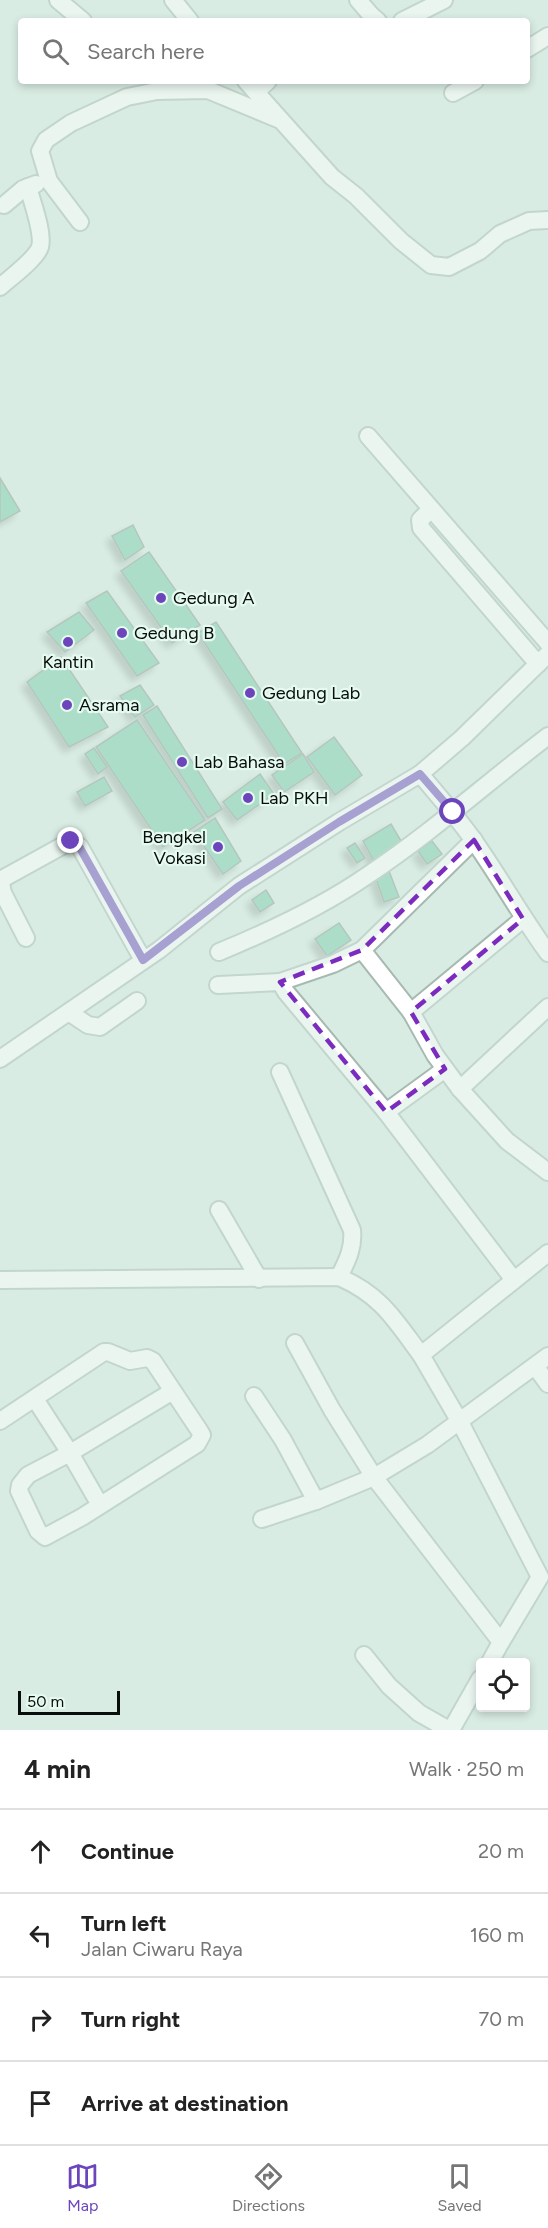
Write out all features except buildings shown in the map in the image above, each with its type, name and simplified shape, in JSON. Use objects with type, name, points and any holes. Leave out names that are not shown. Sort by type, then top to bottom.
[{"type":"street","points":[[58,0],[79,18]]},
{"type":"street","points":[[173,0],[185,18]]},
{"type":"street","points":[[358,0],[375,18]]},
{"type":"street","points":[[408,18],[444,0]]},
{"type":"street","points":[[530,47],[548,36]]},
{"type":"street","points":[[453,93],[470,84]]},
{"type":"street","points":[[256,85],[284,122],[332,177],[356,196],[401,241],[431,265],[449,267],[480,251],[500,234],[529,221],[548,220]]},
{"type":"street","points":[[80,222],[49,181],[40,151],[46,140],[71,123],[127,97],[157,91],[208,90],[284,122]]},
{"type":"street","points":[[4,205],[28,187],[49,181]]},
{"type":"street","points":[[0,287],[32,257],[40,245],[40,233],[28,187]]},
{"type":"street","points":[[368,436],[548,643]]},
{"type":"street","points":[[0,1059],[143,960],[239,886],[339,822],[420,774],[462,738],[543,659],[516,638],[421,528],[420,520],[431,509]]},
{"type":"street","points":[[516,638],[532,624]]},
{"type":"street","points":[[219,952],[275,929],[367,876],[453,812],[548,736]]},
{"type":"street","points":[[420,774],[474,840],[523,919],[548,953]]},
{"type":"street","points":[[218,985],[280,982],[333,964],[362,950],[474,840]]},
{"type":"street","points":[[26,938],[3,893],[1,883],[3,878],[71,841],[80,848],[143,960]]},
{"type":"street","points":[[411,1012],[523,919]]},
{"type":"street","points":[[362,950],[411,1012],[435,1055],[460,1089],[507,1141],[548,1172]]},
{"type":"street","points":[[280,982],[386,1112],[514,1280]]},
{"type":"street","points":[[69,1013],[88,1025],[100,1028],[137,1001]]},
{"type":"street","points":[[460,1089],[548,1007]]},
{"type":"street","points":[[386,1112],[445,1069]]},
{"type":"street","points":[[280,1071],[352,1230],[350,1256],[339,1277]]},
{"type":"street","points":[[219,1210],[259,1279]]},
{"type":"street","points":[[421,1355],[548,1253]]},
{"type":"street","points":[[0,1280],[339,1277],[355,1284],[380,1302],[421,1355],[544,1573],[548,1594]]},
{"type":"street","points":[[295,1343],[332,1410],[374,1477],[501,1642]]},
{"type":"street","points":[[0,1421],[104,1352],[108,1352],[130,1361],[150,1359],[173,1391],[202,1435],[200,1439],[100,1505],[45,1537],[38,1531],[19,1491],[20,1485],[28,1475],[70,1453],[173,1391]]},
{"type":"street","points":[[262,1519],[316,1501],[374,1477],[460,1422],[542,1361],[548,1384]]},
{"type":"street","points":[[254,1396],[283,1440],[316,1501]]},
{"type":"street","points":[[35,1399],[100,1505]]},
{"type":"street","points":[[492,1658],[544,1573]]},
{"type":"street","points":[[364,1654],[389,1686],[419,1713],[450,1730],[476,1686]]},
{"type":"highlighted area","points":[[474,840],[523,919],[411,1012],[445,1069],[386,1112],[280,982],[362,950]]},
{"type":"place","name":"Gedung A","points":[[161,598]]},
{"type":"place","name":"Gedung B","points":[[122,633]]},
{"type":"place","name":"Kantin","points":[[68,642]]},
{"type":"place","name":"Gedung Lab","points":[[250,693]]},
{"type":"place","name":"Asrama","points":[[67,705]]},
{"type":"place","name":"Lab Bahasa","points":[[182,762]]},
{"type":"place","name":"Lab PKH","points":[[248,798]]},
{"type":"place","name":"Bengkel Vokasi","points":[[218,847]]},
{"type":"route","points":[[71,841],[80,848],[143,960],[159,950],[239,886],[339,822],[420,774],[453,812]]}]
